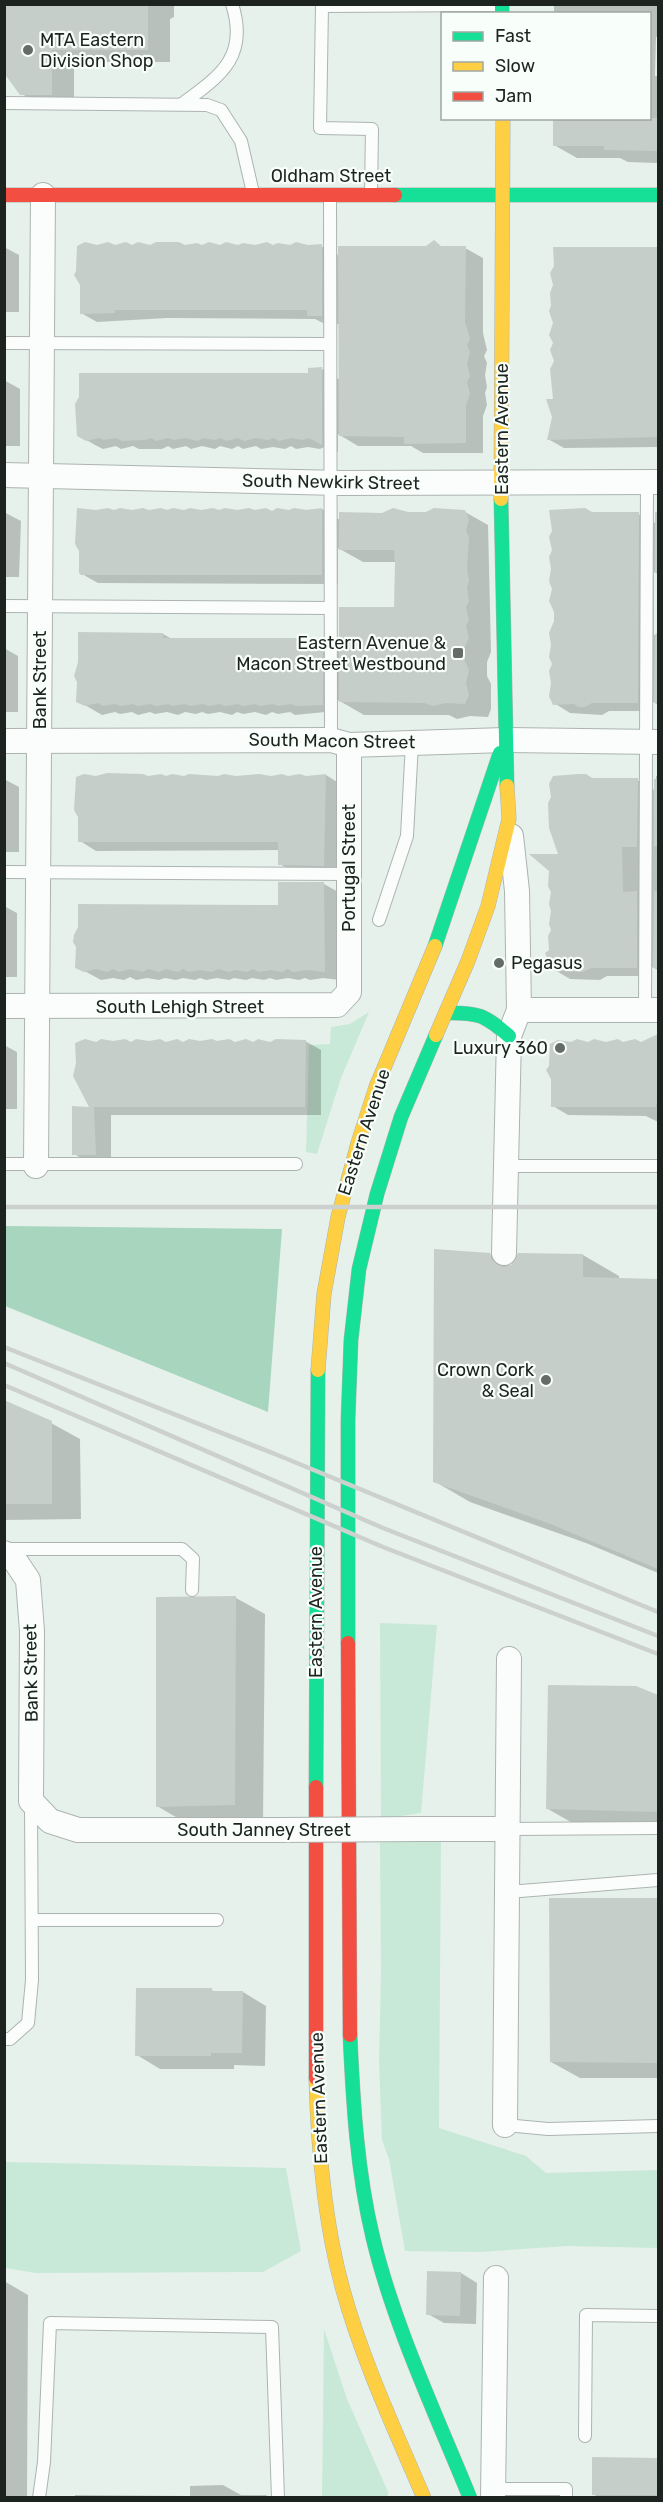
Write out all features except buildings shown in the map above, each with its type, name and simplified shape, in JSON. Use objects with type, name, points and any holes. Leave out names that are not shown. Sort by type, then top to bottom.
[{"type":"main road","name":"Eastern Avenue","points":[[485,2495],[411,2353],[372,2231],[361,2167],[353,2090],[349,2007],[348,1420],[351,1340],[359,1269],[377,1194],[401,1118],[468,961],[488,906],[509,819],[505,740],[501,484],[503,120]]},
{"type":"main road","name":"Oldham Street","points":[[4,195],[658,195]]},
{"type":"main road","name":"Eastern Avenue","points":[[424,2498],[386,2409],[336,2262],[325,2203],[318,2133],[317,1384],[324,1294],[338,1217],[358,1143],[376,1087],[432,955],[473,828],[505,740]]},
{"type":"main road","points":[[446,1012],[474,1012],[490,1020],[509,1036]]},
{"type":"street","name":"Bank Street","points":[[36,1166],[43,195]]},
{"type":"street","name":"South Newkirk Street","points":[[4,475],[501,484],[653,482]]},
{"type":"street","name":"South Macon Street","points":[[4,741],[652,742]]},
{"type":"street","name":"Portugal Street","points":[[340,743],[349,874],[349,992]]},
{"type":"street","name":"Eastern Avenue","points":[[504,1253],[509,1036],[519,1010],[517,891],[509,819]]},
{"type":"street","name":"South Lehigh Street","points":[[4,1006],[327,1006],[337,1005],[349,992]]},
{"type":"street","points":[[519,1010],[652,1010]]},
{"type":"street","name":"Bank Street","points":[[4,1551],[15,1559],[28,1580],[32,1631],[31,1802]]},
{"type":"street","points":[[505,2125],[509,1659]]},
{"type":"street","name":"South Janney Street","points":[[31,1802],[50,1821],[78,1830],[507,1829]]},
{"type":"street","points":[[485,2495],[496,2278]]},
{"type":"lane","points":[[182,104],[218,77],[233,56],[239,25],[232,4]]},
{"type":"lane","points":[[371,194],[372,129],[320,128],[322,6],[502,8]]},
{"type":"lane","points":[[4,103],[182,104],[207,105],[221,110],[241,141],[253,194]]},
{"type":"lane","points":[[330,194],[330,608],[340,743]]},
{"type":"lane","points":[[4,343],[329,344]]},
{"type":"lane","points":[[652,1010],[653,482]]},
{"type":"lane","points":[[4,606],[330,608]]},
{"type":"lane","points":[[379,920],[407,836],[412,743]]},
{"type":"lane","points":[[4,872],[349,874]]},
{"type":"lane","points":[[4,1164],[36,1166],[296,1164]]},
{"type":"lane","points":[[506,1166],[658,1166]]},
{"type":"lane","points":[[4,1551],[182,1549],[193,1559],[192,1590]]},
{"type":"lane","points":[[4,2040],[10,2039],[28,2023],[32,1980],[31,1802]]},
{"type":"lane","points":[[507,1829],[658,1828]]},
{"type":"lane","points":[[507,1892],[658,1880]]},
{"type":"lane","points":[[32,1920],[217,1920]]},
{"type":"lane","points":[[505,2125],[548,2129],[658,2126]]},
{"type":"lane","points":[[585,2436],[586,2315],[658,2316]]},
{"type":"lane","points":[[39,2498],[44,2462],[50,2323],[272,2327],[278,2498]]},
{"type":"lane","points":[[485,2495],[566,2489],[566,2498]]},
{"type":"green space","points":[[369,1012],[341,1078],[317,1154],[306,1152],[309,1045],[330,1044],[331,1027],[350,1024]]},
{"type":"green space","points":[[5,1226],[282,1229],[268,1412],[5,1306]]},
{"type":"green space","points":[[380,1623],[437,1625],[421,1813],[381,1819]]},
{"type":"green space","points":[[380,1840],[441,1840],[439,2128],[526,2156],[546,2173],[658,2170],[658,2248],[567,2246],[480,2252],[405,2251],[389,2159],[382,2140],[379,2061]]},
{"type":"green space","points":[[4,2162],[286,2168],[301,2251],[263,2272],[36,2273],[5,2268]]},
{"type":"green space","points":[[324,2329],[347,2399],[388,2492],[388,2497],[322,2497]]},
{"type":"railway","points":[[4,1207],[658,1207]]},
{"type":"railway","points":[[4,1347],[275,1454],[658,1612]]},
{"type":"railway","points":[[4,1363],[383,1528],[658,1636]]},
{"type":"railway","points":[[4,1385],[383,1547],[658,1654]]},
{"type":"traffic: fast","points":[[502,4],[502,12]]},
{"type":"traffic: fast","points":[[395,195],[658,195]]},
{"type":"traffic: fast","points":[[501,499],[507,786]]},
{"type":"traffic: fast","points":[[435,946],[500,753]]},
{"type":"traffic: fast","points":[[446,1013],[480,1016],[494,1023],[509,1036]]},
{"type":"traffic: fast","points":[[348,1643],[348,1420],[351,1340],[359,1269],[377,1194],[401,1117],[436,1035]]},
{"type":"traffic: fast","points":[[316,1787],[318,1370]]},
{"type":"traffic: fast","points":[[350,2035],[359,2162],[373,2238],[404,2337],[470,2498]]},
{"type":"traffic: slow","points":[[501,499],[503,120]]},
{"type":"traffic: slow","points":[[436,1035],[468,961],[488,906],[509,819],[507,786]]},
{"type":"traffic: slow","points":[[318,1370],[324,1294],[338,1217],[358,1143],[376,1087],[435,946]]},
{"type":"traffic: slow","points":[[316,2078],[323,2185],[336,2264],[351,2317],[370,2370],[424,2498]]},
{"type":"traffic: jam","points":[[4,195],[395,195]]},
{"type":"traffic: jam","points":[[348,1643],[350,2035]]},
{"type":"traffic: jam","points":[[316,1787],[316,2078]]},
{"type":"place","name":"MTA Eastern Division Shop","points":[[28,50]]},
{"type":"place","name":"Eastern Avenue & Macon Street Westbound","points":[[458,653]]},
{"type":"place","name":"Pegasus","points":[[499,963]]},
{"type":"place","name":"Luxury 360","points":[[560,1048]]},
{"type":"place","name":"Crown Cork & Seal","points":[[546,1380]]}]
